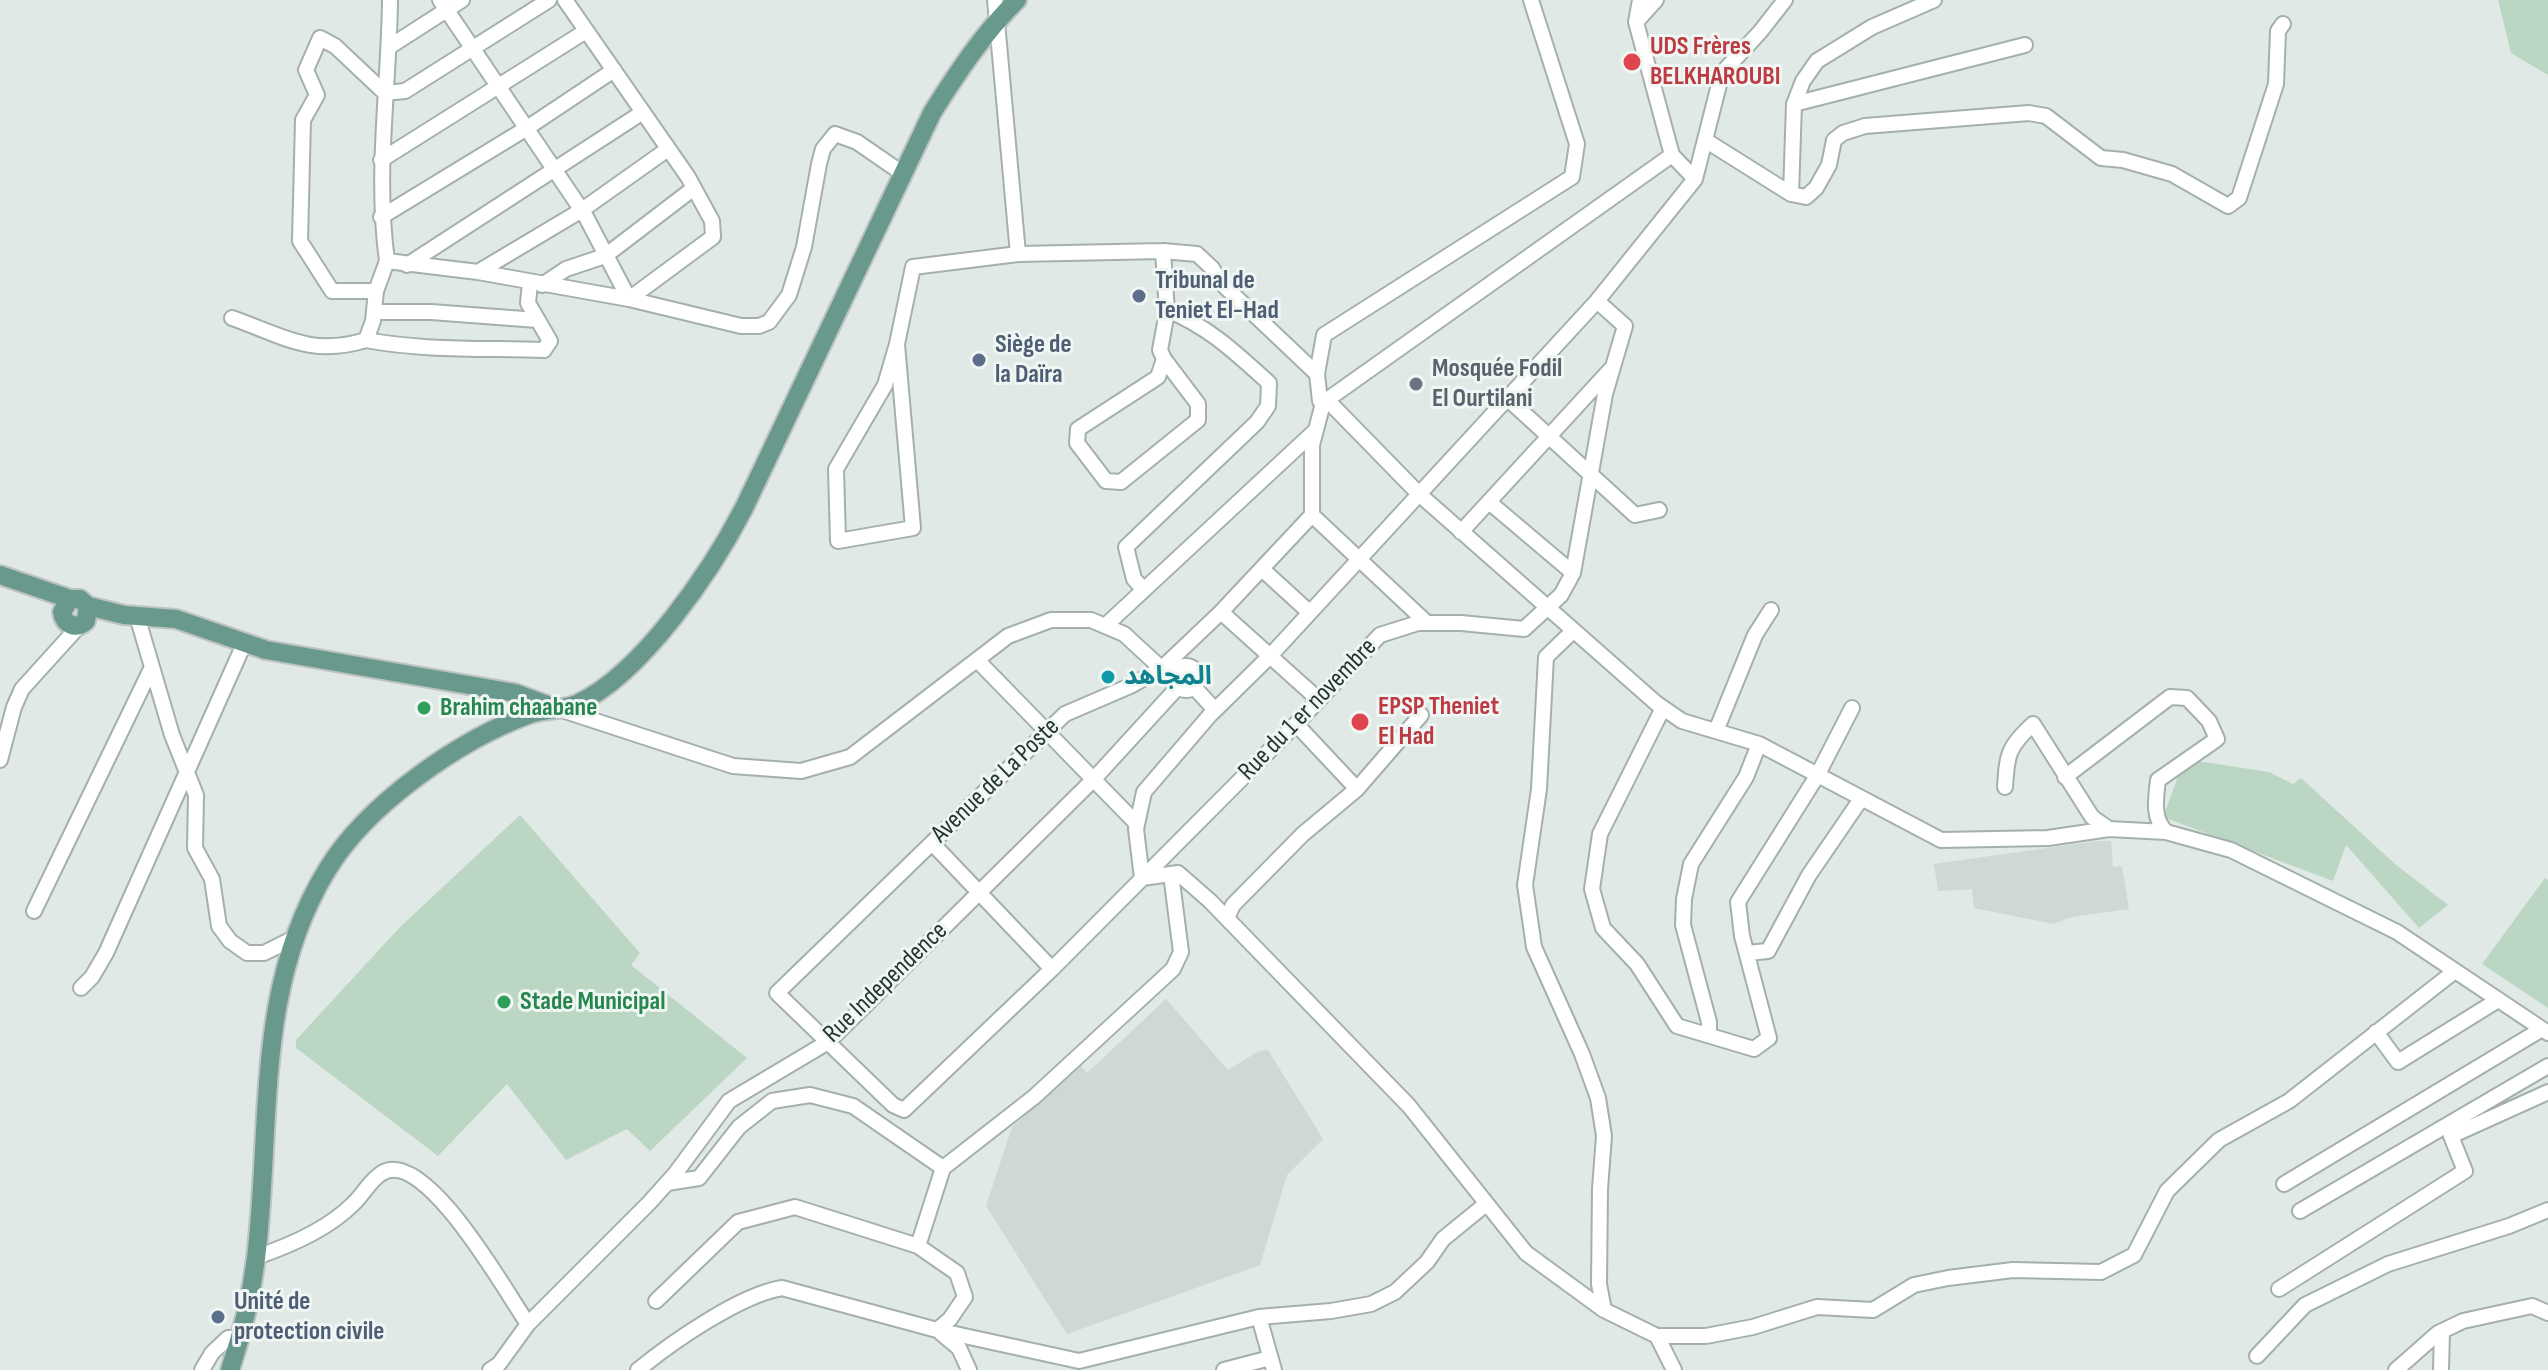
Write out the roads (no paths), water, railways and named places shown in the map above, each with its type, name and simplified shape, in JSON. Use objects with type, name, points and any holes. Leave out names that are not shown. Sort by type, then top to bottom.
[{"type":"main road","points":[[230,1370],[240,1338],[256,1257],[272,1031],[282,979],[294,938],[328,867],[358,829],[392,797],[450,755],[532,714],[576,705],[621,674],[660,632],[727,541],[932,113],[997,9],[1017,0]]},
{"type":"main road","points":[[0,575],[70,599],[63,607],[76,619]]},
{"type":"main road","points":[[29,586],[54,607],[76,619],[130,616],[176,619],[266,650],[515,693],[555,708]]},
{"type":"street","points":[[366,340],[376,291],[387,261],[381,217],[381,160],[390,0]]},
{"type":"street","points":[[389,47],[444,5],[462,0]]},
{"type":"street","points":[[376,291],[332,291],[300,241],[303,120],[317,95],[306,70],[320,38],[335,46],[385,93],[405,91],[549,0]]},
{"type":"street","points":[[565,0],[694,188],[712,221],[713,237],[629,299]]},
{"type":"street","points":[[1007,0],[997,9],[1018,254]]},
{"type":"street","points":[[1531,0],[1577,144],[1572,177],[1324,335],[1317,374],[1326,403],[1461,532],[1663,708],[1682,721],[1759,744],[1941,840],[2048,838],[2109,829],[2166,832],[2231,850],[2397,932],[2545,1031],[2284,1184]]},
{"type":"street","points":[[1640,0],[1636,22],[1672,155],[1695,179]]},
{"type":"street","points":[[1636,22],[1656,0]]},
{"type":"street","points":[[1785,0],[1722,73],[1695,179],[1597,301],[1270,656],[1215,710],[1144,792],[1137,824],[1142,878],[1178,873],[1227,918],[1409,1106],[1526,1253],[1604,1310],[1657,1336],[1706,1336],[1753,1327],[1817,1307],[1873,1310],[1914,1285],[1948,1278],[2013,1270],[2101,1272],[2134,1255],[2167,1191],[2219,1140],[2289,1101],[2455,971]]},
{"type":"street","points":[[1791,194],[1794,104],[1803,81],[1817,61],[1872,27],[1934,0]]},
{"type":"street","points":[[444,5],[582,210],[629,299]]},
{"type":"street","points":[[1705,140],[1791,194],[1806,197],[1816,188],[1829,165],[1834,140],[1843,133],[1865,126],[2029,113],[2046,116],[2101,158],[2123,160],[2172,174],[2228,206],[2239,198],[2276,84],[2278,31],[2283,24]]},
{"type":"street","points":[[381,160],[586,31]]},
{"type":"street","points":[[1794,104],[2025,45]]},
{"type":"street","points":[[381,217],[527,128],[614,70]]},
{"type":"street","points":[[407,265],[643,112]]},
{"type":"street","points":[[387,261],[478,272],[629,299],[741,326],[759,326],[769,322],[789,295],[804,247],[823,149],[835,134],[857,142],[902,173]]},
{"type":"street","points":[[478,272],[582,210],[668,149]]},
{"type":"street","points":[[1427,623],[1312,515],[1312,445],[1326,403],[1672,155]]},
{"type":"street","points":[[232,318],[313,347],[343,347],[366,340],[441,348],[544,350],[550,341],[528,303],[536,284],[566,269],[605,256],[694,188]]},
{"type":"street","points":[[897,344],[913,528],[838,541],[836,469],[885,385],[913,267],[1018,254],[1163,251],[1197,254],[1212,268],[1220,282],[1317,374]]},
{"type":"street","points":[[1163,251],[1167,310],[1160,350],[1198,404],[1198,420],[1121,482],[1106,481],[1077,443],[1078,429],[1158,377],[1164,359]]},
{"type":"street","name":"Rue du 1 er novembre","points":[[904,1110],[1052,969],[1296,724],[1380,635],[1418,623],[1524,629],[1561,595],[1573,573],[1605,394],[1625,326],[1597,301]]},
{"type":"street","points":[[1144,590],[1134,579],[1126,547],[1257,422],[1268,406],[1269,383],[1224,341],[1187,318],[1167,310]]},
{"type":"street","points":[[374,312],[431,312],[537,320]]},
{"type":"street","points":[[1461,532],[1613,366]]},
{"type":"street","points":[[1507,398],[1635,515],[1659,510]]},
{"type":"street","points":[[1105,626],[1315,431]]},
{"type":"street","points":[[1489,502],[1573,573]]},
{"type":"street","name":"Avenue de La Poste","points":[[904,1110],[893,1105],[777,993],[1065,714],[1161,669],[1221,612],[1312,515]]},
{"type":"street","points":[[1262,569],[1309,612]]},
{"type":"street","points":[[1716,731],[1755,635],[1771,610]]},
{"type":"street","points":[[1221,612],[1319,700]]},
{"type":"street","points":[[130,616],[152,667],[172,735],[196,795],[195,848],[212,879],[219,926],[230,941],[247,953],[264,953],[294,938]]},
{"type":"street","points":[[0,760],[18,698],[76,619]]},
{"type":"street","points":[[555,708],[733,766],[801,771],[850,757],[1008,636],[1051,620],[1091,620],[1124,634],[1176,684],[1184,690],[1194,687]]},
{"type":"street","points":[[1573,631],[1546,657],[1539,789],[1525,885],[1534,947],[1582,1054],[1598,1098],[1604,1136],[1599,1284],[1604,1310]]},
{"type":"street","points":[[81,988],[92,977],[106,953],[244,644]]},
{"type":"street","points":[[977,660],[1137,824]]},
{"type":"street","points":[[34,911],[152,667]]},
{"type":"street","points":[[1176,684],[1175,673],[1180,667],[1192,668],[1198,677],[1194,687]]},
{"type":"street","name":"Rue Independence","points":[[498,1368],[528,1324],[667,1183],[729,1101],[828,1042],[1093,780],[1176,684]]},
{"type":"street","points":[[1194,687],[1215,710]]},
{"type":"street","points":[[2065,777],[2170,697],[2187,698],[2209,721],[2217,739],[2158,780],[2155,806],[2158,824],[2166,832]]},
{"type":"street","points":[[1663,708],[1600,834],[1592,889],[1603,928],[1637,964],[1677,1026],[1754,1049],[1769,1038],[1747,953],[1738,902],[1817,776],[1852,708]]},
{"type":"street","points":[[1227,918],[1233,905],[1283,855],[1357,789],[1421,715]]},
{"type":"street","points":[[1296,724],[1357,789]]},
{"type":"street","points":[[2005,787],[2007,755],[2033,724],[2092,817],[2109,829]]},
{"type":"street","points":[[1709,1035],[1709,1022],[1683,925],[1684,899],[1691,864],[1746,777],[1759,744]]},
{"type":"street","points":[[1747,953],[1768,951],[1809,875],[1861,799]]},
{"type":"street","points":[[932,843],[1052,969]]},
{"type":"street","points":[[918,1246],[943,1168],[1034,1097],[1173,969],[1181,952],[1171,874]]},
{"type":"street","points":[[2376,1032],[2398,1062],[2498,1000]]},
{"type":"street","points":[[2300,1211],[2548,1066]]},
{"type":"street","points":[[2279,1289],[2465,1171],[2451,1136],[2548,1092]]},
{"type":"street","points":[[667,1183],[699,1178],[739,1127],[772,1101],[810,1095],[853,1106],[943,1168]]},
{"type":"street","points":[[256,1257],[281,1249],[334,1219],[353,1205],[377,1176],[397,1168],[425,1182],[438,1196],[496,1271],[504,1289],[528,1324]]},
{"type":"street","points":[[638,1370],[668,1345],[761,1291],[782,1288],[1083,1366],[1259,1317],[1371,1304],[1395,1292],[1427,1262],[1443,1239],[1486,1204]]},
{"type":"street","points":[[656,1301],[738,1222],[795,1207],[918,1246],[957,1273],[965,1297],[950,1319],[937,1330]]},
{"type":"street","points":[[2257,1356],[2305,1305],[2388,1264],[2509,1226],[2548,1210]]},
{"type":"street","points":[[2396,1370],[2442,1331],[2463,1321],[2532,1306],[2548,1313]]},
{"type":"street","points":[[1224,1370],[1272,1364],[1259,1317]]},
{"type":"street","points":[[937,1330],[959,1348],[969,1370]]},
{"type":"street","points":[[2441,1370],[2442,1331]]},
{"type":"street","points":[[1657,1336],[1674,1370]]},
{"type":"street","points":[[202,1370],[212,1353],[228,1338],[240,1338]]},
{"type":"place","name":"UDS Frères BELKHAROUBI","points":[[1632,62]]},
{"type":"place","name":"Tribunal de Teniet El-Had","points":[[1139,296]]},
{"type":"place","name":"Siège de la Daïra","points":[[979,360]]},
{"type":"place","name":"Mosquée Fodil El Ourtilani","points":[[1416,384]]},
{"type":"place","name":"المجاهد","points":[[1108,677]]},
{"type":"place","name":"Brahim chaabane","points":[[424,708]]},
{"type":"place","name":"EPSP Theniet El Had","points":[[1360,722]]},
{"type":"place","name":"Stade Municipal","points":[[504,1002]]},
{"type":"place","name":"Unité de protection civile","points":[[218,1317]]}]
